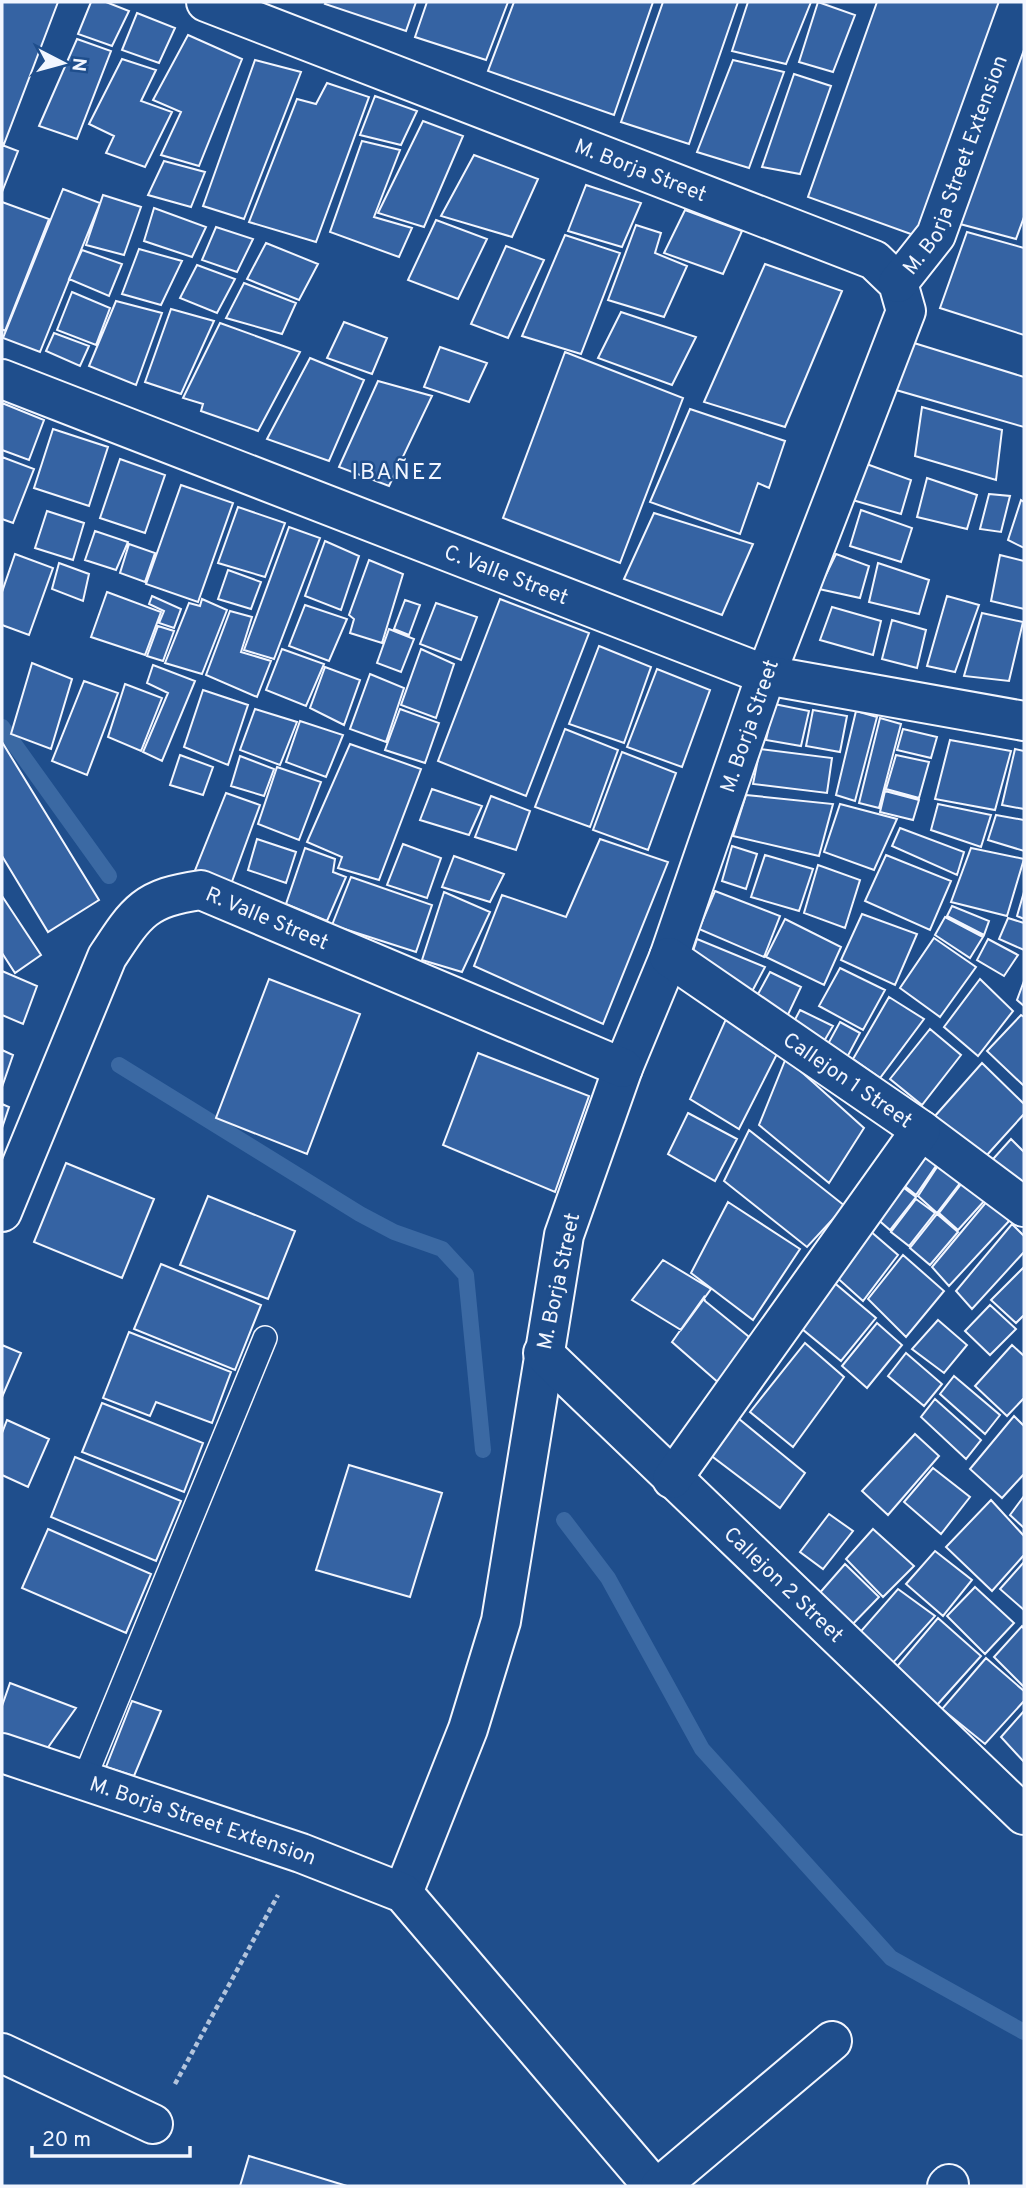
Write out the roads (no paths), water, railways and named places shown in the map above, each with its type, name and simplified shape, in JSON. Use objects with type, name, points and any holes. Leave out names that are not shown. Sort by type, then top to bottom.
[{"type":"street","name":"M. Borja Street","points":[[205,2],[874,260],[898,283],[906,311],[766,675],[669,957],[623,1068],[564,1235],[543,1353],[522,1508],[501,1621],[468,1729],[403,1894]]},
{"type":"street","name":"M. Borja Street Extension","points":[[898,283],[936,235],[1020,2]]},
{"type":"street","name":"C. Valle Street","points":[[2,379],[766,675],[1024,721]]},
{"type":"street","name":"R. Valle Street","points":[[2,1212],[107,957],[130,922],[153,901],[175,894],[201,890],[623,1068]]},
{"type":"street","name":"Callejon 1 Street","points":[[669,957],[921,1130],[1024,1207]]},
{"type":"street","points":[[672,1479],[921,1130]]},
{"type":"street","name":"Callejon 2 Street","points":[[543,1353],[1024,1815]]},
{"type":"street","name":"M. Borja Street Extension","points":[[2,1753],[301,1853],[403,1894]]},
{"type":"street","points":[[403,1894],[653,2186]]},
{"type":"street","points":[[660,2186],[832,2041]]},
{"type":"street","points":[[2,2053],[153,2124]]},
{"type":"lane","points":[[83,1782],[265,1338]]},
{"type":"waterway","points":[[2,727],[109,876]]},
{"type":"waterway","points":[[119,1065],[360,1214],[394,1232],[442,1249],[466,1275],[483,1450]]},
{"type":"waterway","points":[[564,1520],[608,1578],[702,1749],[891,1958],[1024,2032]]},
{"type":"district","name":"IBAÑEZ","points":[[398,471]]}]
